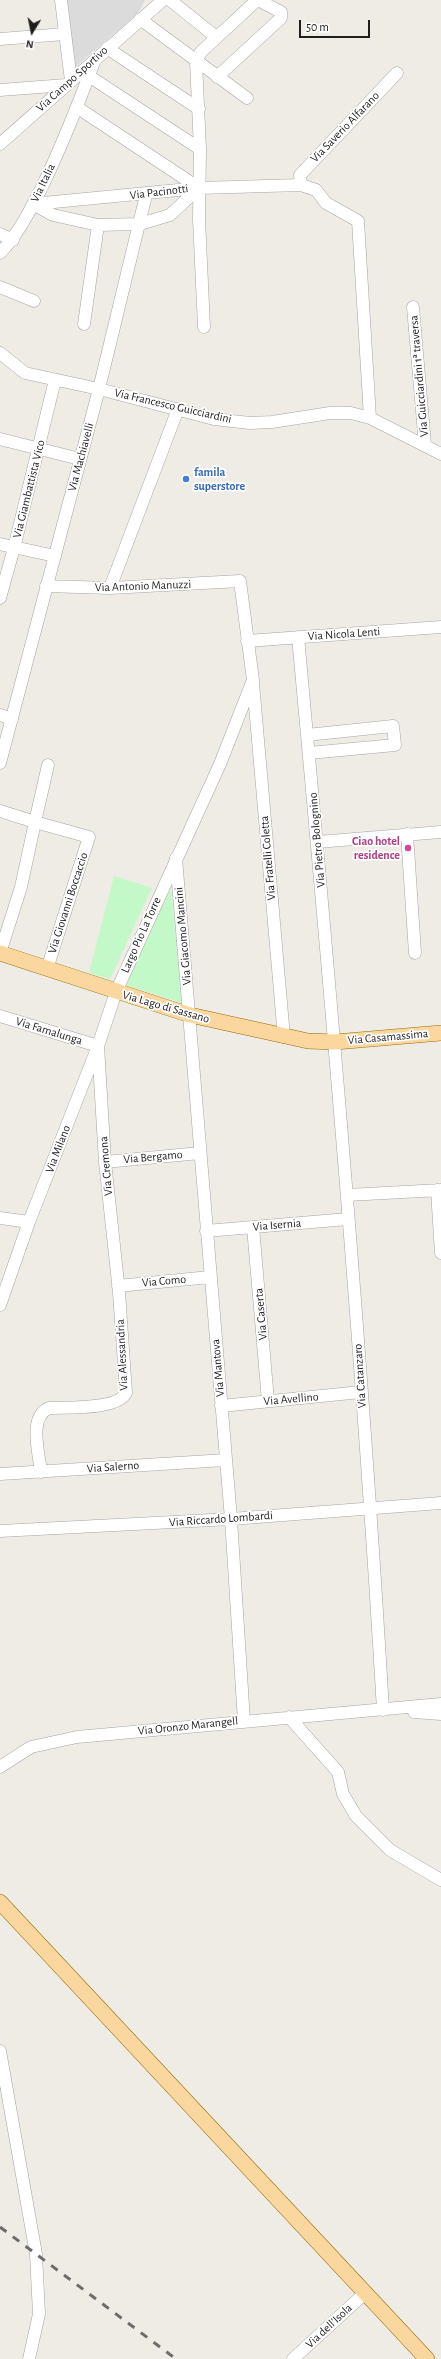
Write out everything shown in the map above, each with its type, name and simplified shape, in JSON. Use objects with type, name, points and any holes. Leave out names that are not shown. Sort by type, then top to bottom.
[{"type":"main road","name":"Via Lago di Sassano","points":[[0,953],[190,1015],[284,1037],[308,1041],[335,1042]]},
{"type":"main road","name":"Via Casamassima","points":[[335,1042],[441,1032]]},
{"type":"main road","points":[[0,1902],[427,2359]]},
{"type":"street","points":[[0,90],[69,83],[66,34],[61,0]]},
{"type":"street","name":"Via Campo Sportivo","points":[[0,144],[143,17],[155,0]]},
{"type":"street","points":[[170,0],[216,37]]},
{"type":"street","points":[[204,327],[199,109],[196,61],[201,52],[216,37],[258,0],[282,12],[281,18],[217,77]]},
{"type":"street","points":[[143,17],[196,61],[247,98]]},
{"type":"street","points":[[0,39],[66,34]]},
{"type":"street","points":[[107,48],[199,109]]},
{"type":"street","name":"Via Italia","points":[[0,253],[13,240],[33,204],[78,108],[95,60]]},
{"type":"street","name":"Via Saverio Alfarano","points":[[301,184],[300,175],[397,73]]},
{"type":"street","points":[[89,76],[200,148]]},
{"type":"street","points":[[78,108],[200,188],[301,184],[316,190],[326,203],[358,221],[370,418]]},
{"type":"street","name":"Via Pacinotti","points":[[33,204],[146,195],[200,188]]},
{"type":"street","name":"Via Pacinotti","points":[[33,204],[53,215],[98,225],[140,224],[170,216],[200,188]]},
{"type":"street","name":"Via Machiavelli","points":[[0,762],[99,389],[146,195]]},
{"type":"street","points":[[84,324],[98,225]]},
{"type":"street","points":[[0,234],[13,240]]},
{"type":"street","points":[[0,287],[34,301]]},
{"type":"street","name":"Via Guicciardini 1ª traversa","points":[[413,307],[425,445]]},
{"type":"street","name":"Via Francesco Guicciardini","points":[[0,354],[26,373],[99,389],[214,418],[250,423],[272,422],[330,413],[351,413],[370,418],[441,454]]},
{"type":"street","name":"Via Giambattista Vico","points":[[0,598],[39,450],[55,380]]},
{"type":"street","points":[[110,588],[178,409]]},
{"type":"street","points":[[0,439],[39,450],[80,459]]},
{"type":"street","points":[[0,544],[55,556]]},
{"type":"street","name":"Via Antonio Manuzzi","points":[[46,586],[110,588],[240,581]]},
{"type":"street","name":"Via Fratelli Coletta","points":[[240,581],[253,680],[284,1037]]},
{"type":"street","name":"Via Nicola Lenti","points":[[247,641],[441,627]]},
{"type":"street","name":"Via Pietro Bolognino","points":[[298,637],[335,1042]]},
{"type":"street","name":"Largo Pio La Torre","points":[[116,992],[176,856],[220,764],[253,680]]},
{"type":"street","points":[[0,715],[12,718]]},
{"type":"street","points":[[307,735],[393,726],[395,744],[309,753]]},
{"type":"street","points":[[0,953],[21,887],[48,765]]},
{"type":"street","points":[[0,812],[35,822]]},
{"type":"street","name":"Via Giovanni Boccaccio","points":[[35,822],[89,837],[47,969]]},
{"type":"street","points":[[317,842],[441,832]]},
{"type":"street","points":[[407,834],[415,953]]},
{"type":"street","name":"Via Giacomo Mancini","points":[[176,856],[190,1015]]},
{"type":"street","name":"Via Milano","points":[[0,1305],[30,1222],[98,1046],[116,992]]},
{"type":"street","name":"Via Mantova","points":[[190,1015],[206,1231],[231,1519],[244,1721]]},
{"type":"street","name":"Via Famalunga","points":[[0,1016],[98,1046]]},
{"type":"street","name":"Via Catanzaro","points":[[335,1042],[371,1508],[382,1710]]},
{"type":"street","name":"Via Cremona","points":[[98,1046],[105,1162],[118,1286]]},
{"type":"street","name":"Via Bergamo","points":[[105,1162],[200,1153]]},
{"type":"street","points":[[347,1195],[439,1190],[441,1253]]},
{"type":"street","points":[[0,1218],[30,1222]]},
{"type":"street","name":"Via Isernia","points":[[206,1231],[348,1219]]},
{"type":"street","name":"Via Caserta","points":[[253,1228],[268,1401]]},
{"type":"street","name":"Via Como","points":[[118,1286],[210,1277]]},
{"type":"street","name":"Via Alessandria","points":[[41,1472],[37,1422],[44,1410],[49,1408],[110,1404],[123,1399],[126,1393],[118,1286]]},
{"type":"street","name":"Via Avellino","points":[[221,1406],[361,1392]]},
{"type":"street","name":"Via Salerno","points":[[0,1474],[226,1460]]},
{"type":"street","name":"Via Riccardo Lombardi","points":[[0,1531],[231,1519],[441,1503]]},
{"type":"street","points":[[382,1710],[441,1704]]},
{"type":"street","points":[[382,1710],[441,1714]]},
{"type":"street","name":"Via Oronzo Marangell","points":[[0,1767],[30,1747],[77,1738],[244,1721],[382,1710]]},
{"type":"street","points":[[289,1717],[338,1772],[344,1794],[356,1816],[390,1850],[441,1880]]},
{"type":"street","points":[[0,2051],[36,2254],[39,2314],[28,2359]]},
{"type":"street","name":"Via dell'Isola","points":[[293,2359],[365,2293]]},
{"type":"shaded area","points":[[67,0],[145,0],[138,13],[74,68]]},
{"type":"green space","points":[[114,876],[152,888],[110,979],[89,973]]},
{"type":"green space","points":[[171,888],[182,1003],[126,985]]},
{"type":"railway","points":[[0,2227],[176,2359]]},
{"type":"place","name":"famila superstore","points":[[186,479]]},
{"type":"place","name":"Ciao hotel residence","points":[[408,848]]}]
